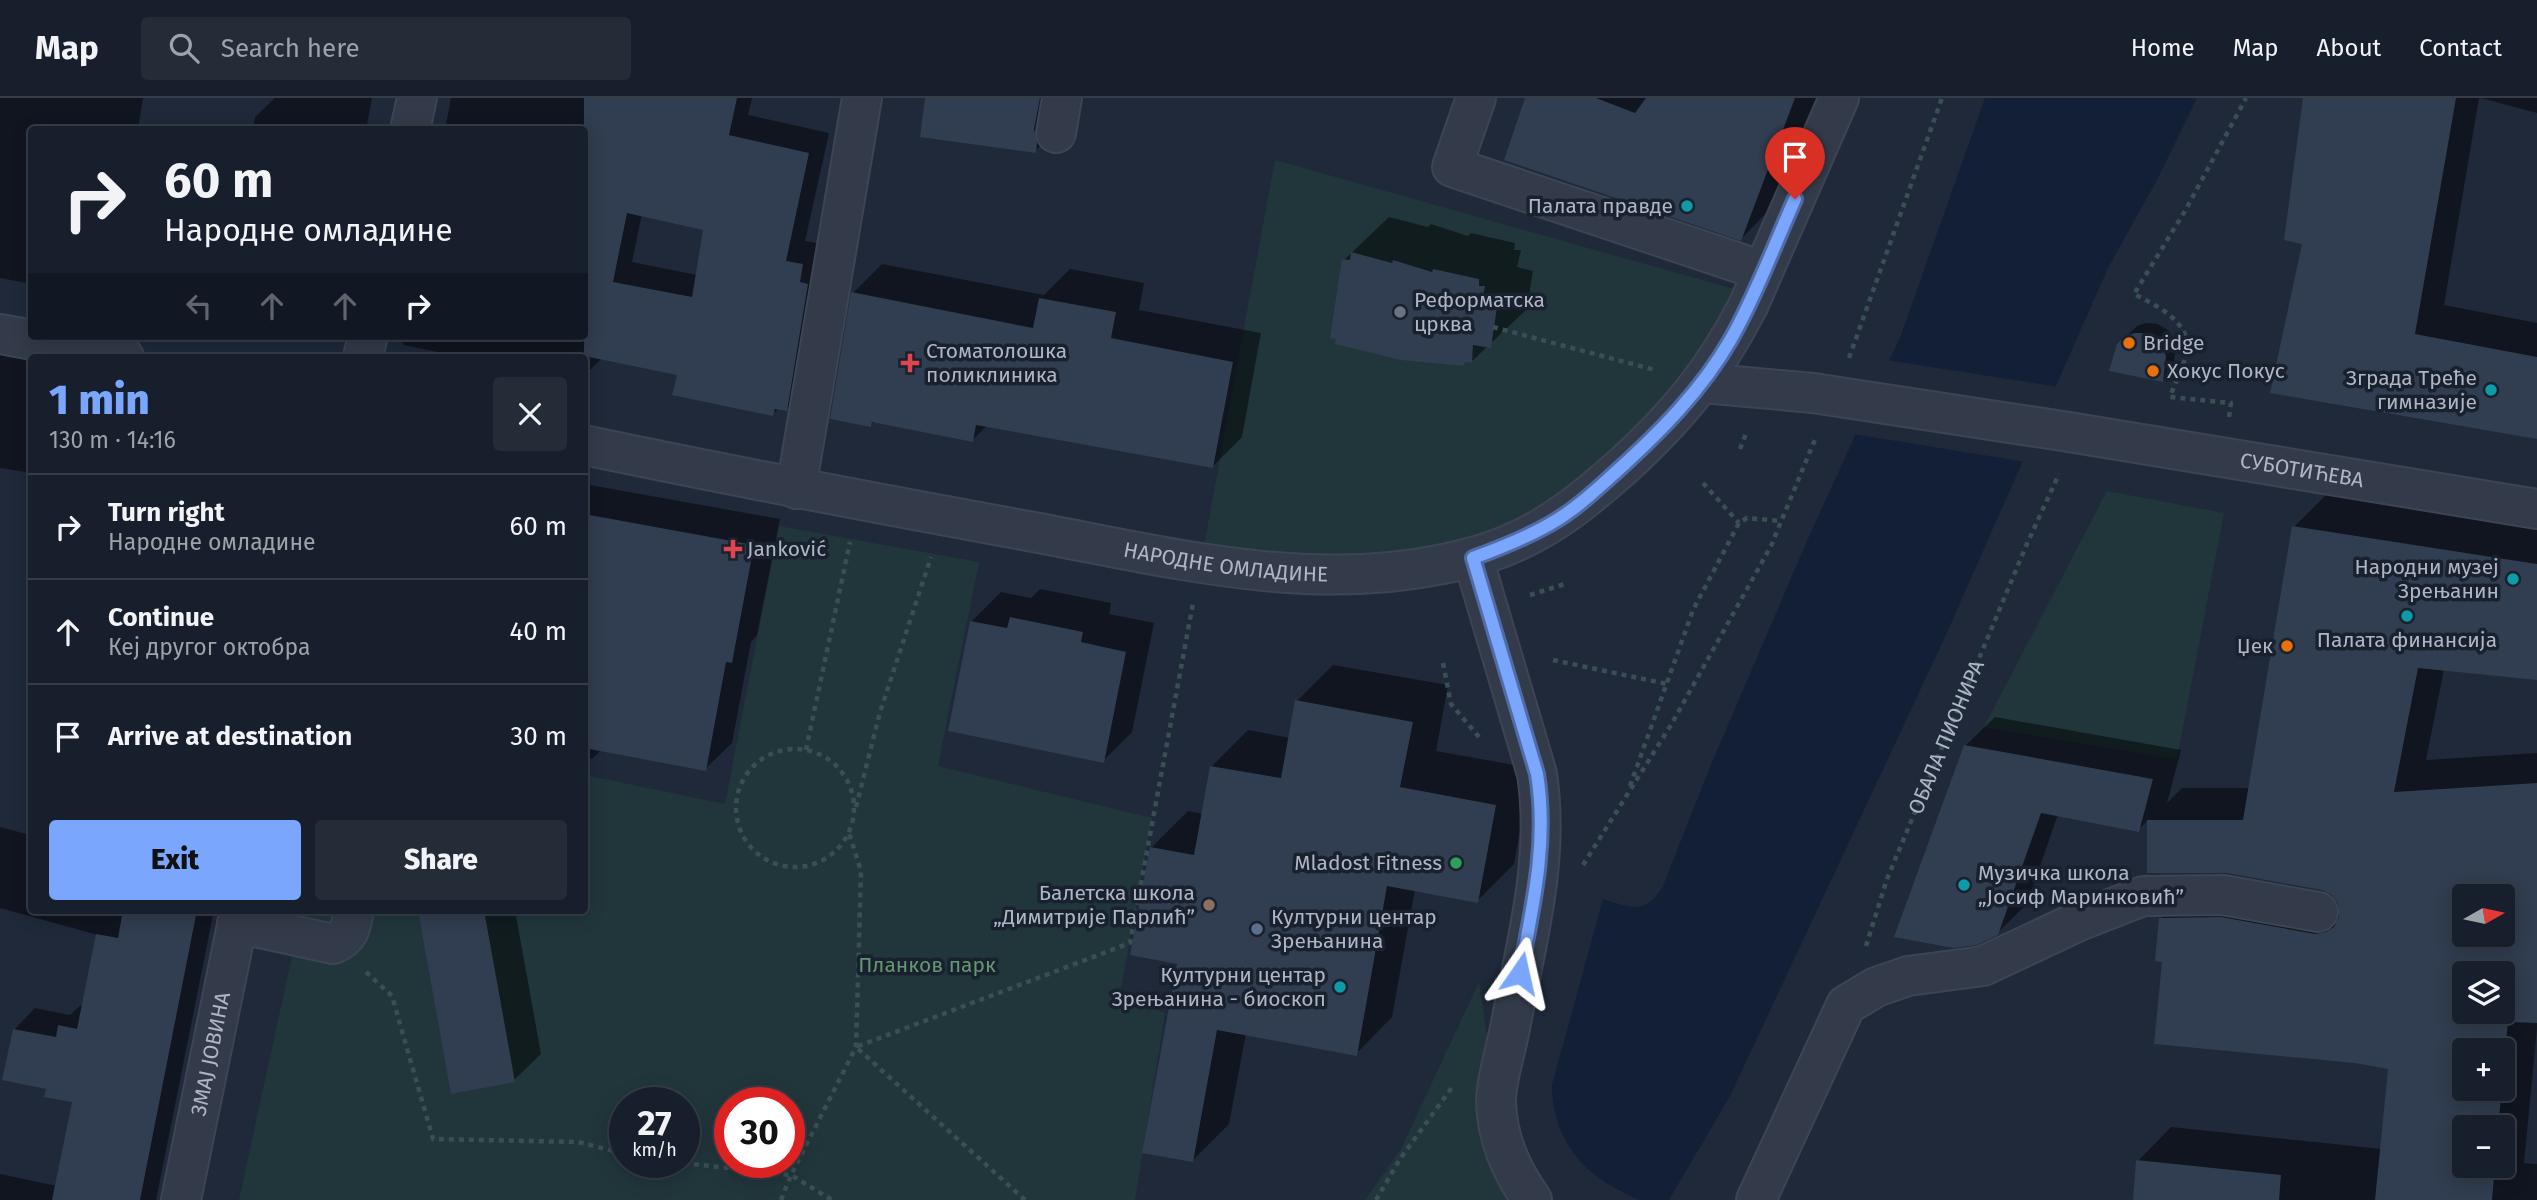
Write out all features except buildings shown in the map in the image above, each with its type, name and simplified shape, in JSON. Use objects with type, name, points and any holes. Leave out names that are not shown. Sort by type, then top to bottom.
[{"type":"street","points":[[411,126],[417,98]]},
{"type":"street","points":[[796,489],[862,98]]},
{"type":"street","points":[[1476,98],[1452,167],[1763,271]]},
{"type":"street","name":"НАРОДНЕ ОМЛАДИНЕ","points":[[588,446],[942,516],[1201,562],[1279,573],[1350,576],[1408,571],[1473,558],[1524,538],[1553,523],[1589,496],[1648,444],[1703,383],[1731,339],[1839,98]]},
{"type":"street","points":[[0,334],[28,339]]},
{"type":"street","points":[[32,340],[108,354]]},
{"type":"street","name":"СУБОТИЋЕВА","points":[[1703,383],[1814,393],[2537,509]]},
{"type":"street","points":[[1473,558],[1537,774],[1542,804],[1539,871],[1496,1100],[1503,1147],[1532,1200]]},
{"type":"street","points":[[1756,1200],[1846,1005],[1861,995],[1892,981],[1942,970],[1973,969],[2079,921],[2143,896],[2223,895],[2318,912]]},
{"type":"street","points":[[238,917],[333,944],[343,940],[350,932],[353,914]]},
{"type":"street","name":"ЗМАЈ ЈОВИНА","points":[[181,1200],[238,917]]},
{"type":"path","points":[[1844,369],[1942,98]]},
{"type":"path","points":[[2225,457],[2231,403],[2170,397],[2187,351],[2186,340],[2176,320],[2134,294],[2185,211],[2246,98]]},
{"type":"path","points":[[1493,327],[1703,383]]},
{"type":"path","points":[[1581,868],[1671,725],[1771,546],[1818,432]]},
{"type":"path","name":"ОБАЛА ПИОНИРА","points":[[1846,1005],[1888,879],[2059,472]]},
{"type":"path","points":[[1703,483],[1739,523]]},
{"type":"path","points":[[806,750],[858,500]]},
{"type":"path","points":[[854,814],[853,795],[846,778],[834,763],[818,753],[799,748],[780,750],[763,758],[748,771],[739,790],[736,809],[740,829],[750,846],[765,859],[784,866],[803,866],[822,861],[838,849],[849,833],[854,814],[880,712],[924,585],[942,516]]},
{"type":"path","points":[[1626,797],[1693,611],[1739,523],[1747,518],[1781,521]]},
{"type":"path","points":[[856,1047],[1130,943],[1201,562]]},
{"type":"path","points":[[1553,660],[1667,684]]},
{"type":"path","points":[[1443,663],[1451,704]]},
{"type":"path","points":[[805,1146],[856,1047],[861,871],[849,833]]},
{"type":"path","points":[[333,944],[392,996],[433,1139],[578,1142],[609,1150]]},
{"type":"path","points":[[856,1047],[1025,1200]]},
{"type":"path","points":[[1376,1200],[1400,1159],[1456,1082]]},
{"type":"path","points":[[781,1200],[789,1178]]},
{"type":"path","points":[[795,1178],[832,1200]]},
{"type":"green space","points":[[1275,160],[1741,291],[1648,444],[1473,558],[1201,562]]},
{"type":"green space","points":[[2107,491],[2224,513],[2177,759],[1984,727]]},
{"type":"green space","name":"Планков парк","points":[[779,526],[979,562],[938,766],[1152,818],[1120,994],[1165,1013],[1135,1200],[239,1200],[301,914],[588,914],[588,776],[725,804]]},
{"type":"green space","points":[[1479,982],[1503,1147],[1532,1200],[1365,1200],[1401,1149]]},
{"type":"water","points":[[1985,98],[2197,98],[2157,180],[2108,268],[1945,637],[1730,1096],[1669,1200],[1641,1200],[1602,1180],[1578,1159],[1562,1133],[1553,1102],[1552,1085],[1603,899],[1637,907],[1650,902],[1663,886],[1710,767],[1807,541],[1901,335]]},
{"type":"pier","points":[[1886,360],[2059,387],[2026,462],[1853,434]]},
{"type":"place","name":"Палата правде","points":[[1687,206]]},
{"type":"place","name":"Реформатска црква","points":[[1400,312]]},
{"type":"place","name":"Bridge","points":[[2129,343]]},
{"type":"place","name":"Стоматолошка поликлиника","points":[[910,363]]},
{"type":"place","name":"Хокус Покус","points":[[2153,371]]},
{"type":"place","name":"Зграда Треће гимназије","points":[[2491,390]]},
{"type":"place","name":"Janković","points":[[733,549]]},
{"type":"place","name":"Народни музеј Зрењанин","points":[[2513,579]]},
{"type":"place","name":"Палата финансија","points":[[2407,616]]},
{"type":"place","name":"Џек","points":[[2287,646]]},
{"type":"place","name":"Mladost Fitness","points":[[1456,863]]},
{"type":"place","name":"Музичка школа „Јосиф Маринковић”","points":[[1964,885]]},
{"type":"place","name":"Балетска школа „Димитрије Парлић”","points":[[1209,905]]},
{"type":"place","name":"Културни центар Зрењанина","points":[[1257,929]]},
{"type":"place","name":"Културни центар Зрењанина - биоскоп","points":[[1340,987]]},
{"type":"route","points":[[1520,973],[1539,871],[1542,804],[1537,774],[1473,558],[1515,542],[1553,523],[1589,496],[1648,444],[1703,383],[1748,306],[1795,199]]}]
